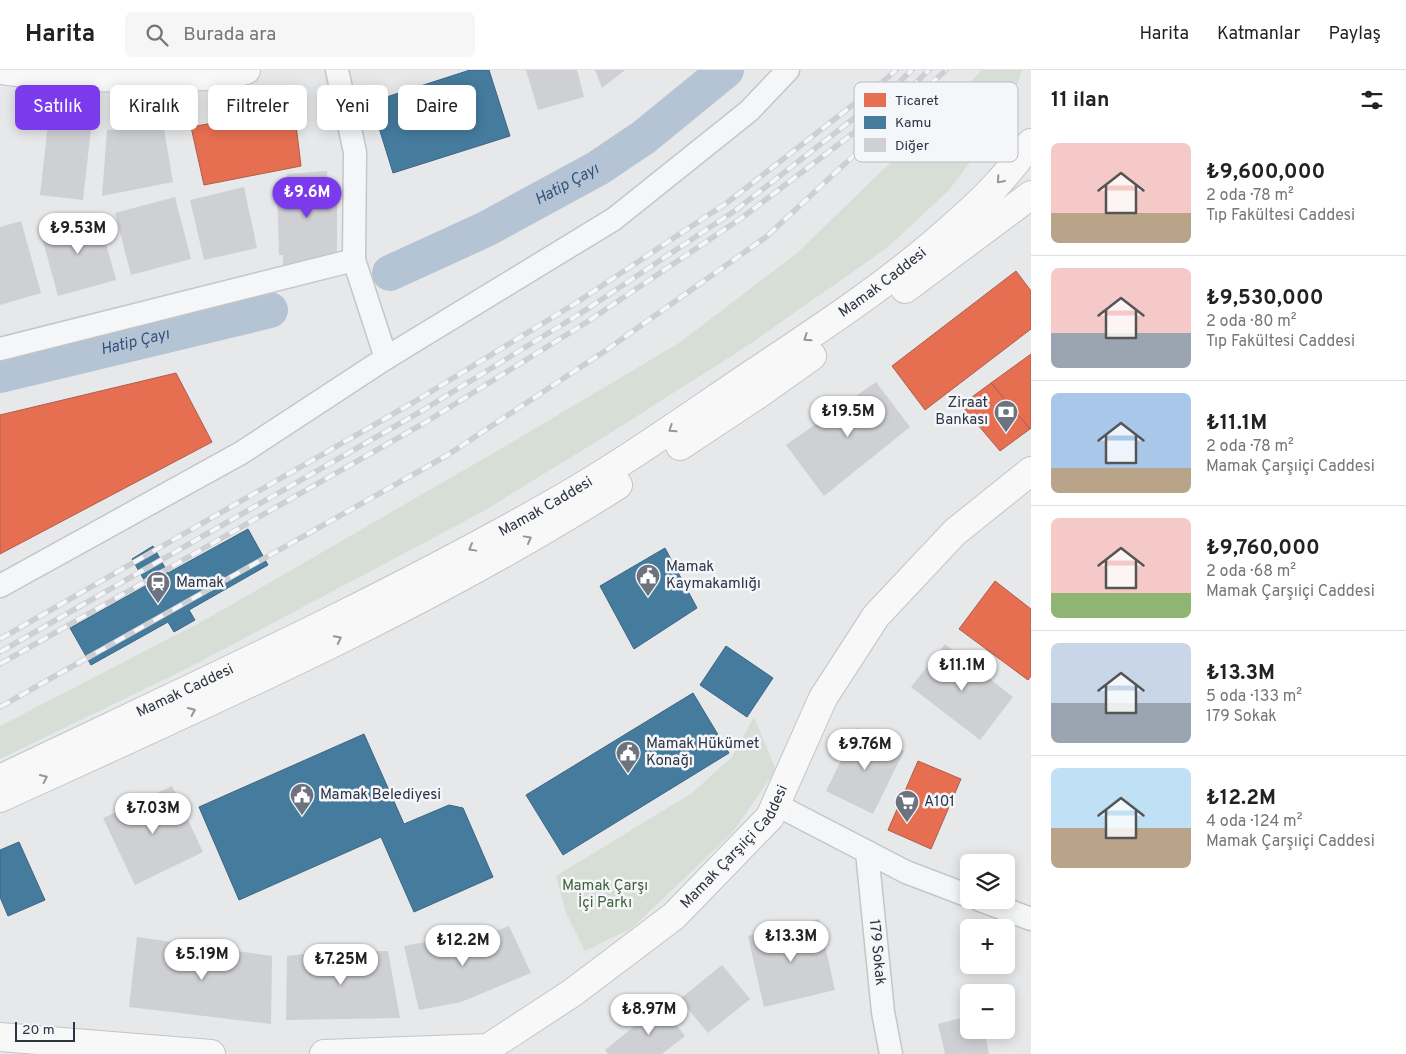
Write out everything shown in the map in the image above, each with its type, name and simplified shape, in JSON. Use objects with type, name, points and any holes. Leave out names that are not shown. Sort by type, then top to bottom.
[{"type":"main road","points":[[0,70],[63,78],[220,76],[246,70]]},
{"type":"main road","name":"Mamak Caddesi","points":[[1018,159],[1031,143]]},
{"type":"main road","name":"Mamak Caddesi","points":[[0,779],[423,574],[561,498],[654,441],[827,324],[902,270],[957,224],[1000,181],[1016,162]]},
{"type":"main road","name":"Mamak Caddesi","points":[[0,798],[236,690],[441,588],[573,514],[768,387],[913,284],[1031,196]]},
{"type":"main road","name":"Mamak Çarşıiçi Caddesi","points":[[324,1054],[488,1048],[572,993],[674,916],[770,817],[823,698],[876,616],[955,532],[1029,477]]},
{"type":"main road","points":[[0,1037],[211,1054]]},
{"type":"street","points":[[337,70],[355,152],[354,260],[386,358]]},
{"type":"street","points":[[0,586],[240,453],[386,358],[614,219],[748,112],[788,70]]},
{"type":"street","points":[[0,349],[354,260]]},
{"type":"street","points":[[775,804],[906,872],[960,893]]},
{"type":"street","name":"179 Sokak","points":[[867,852],[883,1012],[891,1054]]},
{"type":"street","points":[[1004,909],[1031,919]]},
{"type":"green space","points":[[982,70],[1022,70],[1018,82],[970,82]]},
{"type":"green space","points":[[891,162],[970,162],[949,190],[888,247],[750,344],[482,512],[188,668],[0,759],[0,726],[205,620],[509,444],[679,343],[796,254]]},
{"type":"green space","name":"Mamak Çarşı İçi Parkı","points":[[754,717],[776,770],[732,833],[632,928],[585,951],[566,913],[556,876],[692,793],[732,757]]},
{"type":"building: Ticaret","points":[[208,124],[208,130],[297,130],[301,166],[204,185],[192,130],[198,130],[198,126]]},
{"type":"building: Ticaret","points":[[1016,271],[1031,291],[1031,329],[925,410],[892,366]]},
{"type":"building: Ticaret","points":[[1031,354],[1031,428],[1030,429],[991,383]]},
{"type":"building: Ticaret","points":[[176,373],[212,442],[0,554],[0,415]]},
{"type":"building: Ticaret","points":[[991,383],[1030,429],[1000,451],[961,405]]},
{"type":"building: Ticaret","points":[[995,581],[1031,609],[1031,676],[1028,680],[959,629]]},
{"type":"building: Ticaret","points":[[918,761],[961,779],[931,849],[888,830]]},
{"type":"building: Kamu","points":[[470,70],[489,70],[510,136],[393,173],[380,130],[388,130],[388,97],[398,93],[398,130],[476,130],[476,85],[424,85]]},
{"type":"building: Kamu","points":[[248,529],[268,565],[189,610],[195,620],[174,632],[168,622],[91,665],[70,628],[147,585],[132,559],[153,546],[168,573]]},
{"type":"building: Kamu","name":"Mamak Kaymakamlığı","points":[[665,548],[697,608],[634,649],[600,586]]},
{"type":"building: Kamu","points":[[726,646],[773,678],[747,717],[700,685]]},
{"type":"building: Kamu","name":"Mamak Hükümet Konağı","points":[[693,693],[729,753],[563,855],[526,795]]},
{"type":"building: Kamu","name":"Mamak Belediyesi","points":[[364,734],[404,824],[449,805],[463,808],[493,877],[414,912],[381,837],[239,900],[199,807]]},
{"type":"building: Kamu","points":[[19,842],[45,900],[8,916],[0,897],[0,850]]},
{"type":"building: Diğer","points":[[526,70],[577,70],[584,97],[538,110]]},
{"type":"building: Diğer","points":[[595,70],[625,70],[602,88]]},
{"type":"building: Diğer","points":[[47,130],[91,130],[83,200],[40,195]]},
{"type":"building: Diğer","points":[[107,130],[164,130],[173,182],[102,196]]},
{"type":"building: Diğer","points":[[327,171],[328,192],[337,192],[337,258],[288,267],[283,265],[283,255],[279,255],[277,188],[287,186],[287,174]]},
{"type":"building: Diğer","points":[[244,187],[257,248],[204,260],[190,200]]},
{"type":"building: Diğer","points":[[175,197],[191,259],[131,275],[115,213]]},
{"type":"building: Diğer","points":[[98,214],[116,280],[58,296],[40,230]]},
{"type":"building: Diğer","points":[[21,221],[41,293],[0,305],[0,227]]},
{"type":"building: Diğer","points":[[876,382],[910,427],[824,496],[786,445]]},
{"type":"building: Diğer","points":[[945,644],[1013,697],[980,740],[911,687]]},
{"type":"building: Diğer","points":[[857,728],[904,751],[873,814],[826,791]]},
{"type":"building: Diğer","points":[[172,786],[203,852],[135,885],[103,818]]},
{"type":"building: Diğer","points":[[819,919],[835,990],[764,1007],[748,936]]},
{"type":"building: Diğer","points":[[509,926],[531,973],[461,1002],[419,1010],[404,946],[436,940],[455,932],[462,944]]},
{"type":"building: Diğer","points":[[137,937],[272,956],[271,1024],[129,1007]]},
{"type":"building: Diğer","points":[[388,951],[400,1018],[286,1020],[287,956],[323,952]]},
{"type":"building: Diğer","points":[[722,965],[750,999],[708,1033],[680,999]]},
{"type":"building: Diğer","points":[[661,1005],[685,1036],[662,1054],[608,1054],[605,1050]]},
{"type":"building: Diğer","points":[[960,1018],[960,1039],[986,1039],[989,1054],[945,1054],[938,1024]]},
{"type":"waterway","name":"Hatip Çayı","points":[[390,273],[486,229],[598,168],[644,137],[726,70]]},
{"type":"waterway","name":"Hatip Çayı","points":[[0,375],[270,310]]},
{"type":"railway","points":[[882,82],[896,70]]},
{"type":"railway","points":[[899,82],[912,70]]},
{"type":"railway","points":[[917,82],[929,70]]},
{"type":"railway","points":[[933,82],[946,70]]},
{"type":"railway","points":[[0,639],[414,402],[576,303],[728,202],[854,104]]},
{"type":"railway","points":[[0,652],[420,412],[581,313],[736,210],[854,118]]},
{"type":"railway","points":[[0,664],[426,422],[587,322],[743,217],[854,133]]},
{"type":"railway","points":[[0,707],[446,456],[605,351],[766,237],[854,155]]},
{"type":"place","name":"Ziraat Bankası","points":[[1006,433]]},
{"type":"place","name":"Mamak Kaymakamlığı","points":[[648,597]]},
{"type":"place","name":"Mamak","points":[[158,604]]},
{"type":"place","name":"Mamak Hükümet Konağı","points":[[628,774]]},
{"type":"place","name":"Mamak Belediyesi","points":[[302,816]]},
{"type":"place","name":"A101","points":[[907,823]]}]
